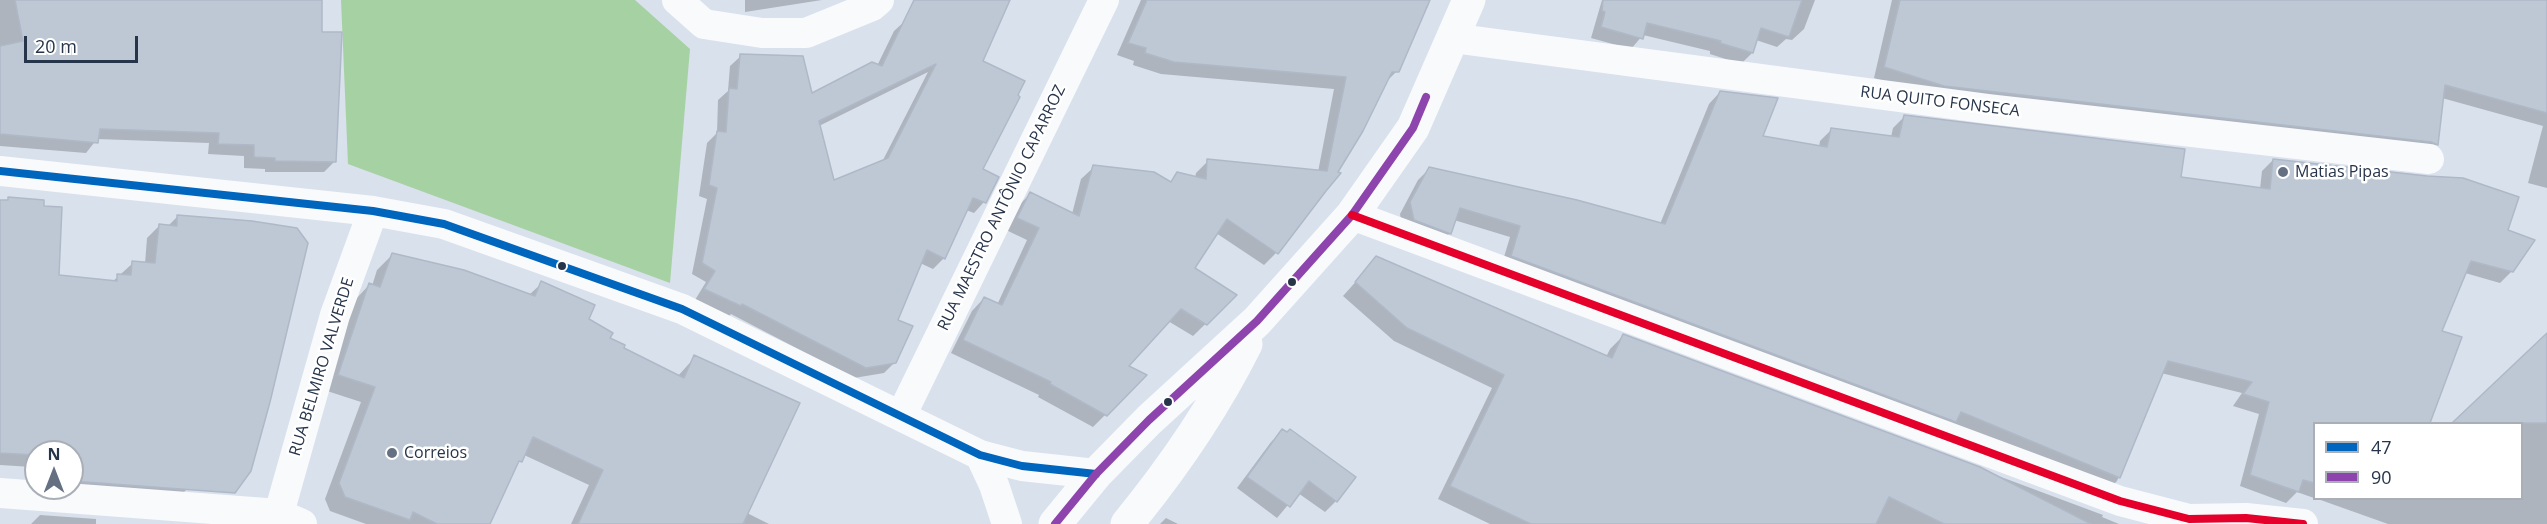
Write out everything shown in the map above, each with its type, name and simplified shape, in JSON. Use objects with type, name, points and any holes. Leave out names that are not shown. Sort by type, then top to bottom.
[{"type":"main road","points":[[1055,524],[1096,474],[1149,420],[1257,321],[1352,215],[1413,128],[1469,0]]},
{"type":"main road","points":[[1127,524],[1160,483],[1238,360],[1257,321]]},
{"type":"main road","points":[[1150,524],[1160,483]]},
{"type":"street","points":[[677,0],[704,24],[762,33],[806,33],[872,6],[879,0]]},
{"type":"street","name":"RUA MAESTRO ANTÔNIO CAPARROZ","points":[[901,416],[1104,0]]},
{"type":"street","name":"RUA QUITO FONSECA","points":[[1452,38],[2000,110],[2429,159]]},
{"type":"street","points":[[0,171],[373,211],[444,224],[682,309],[980,454],[1022,466],[1096,474]]},
{"type":"street","name":"RUA BELMIRO VALVERDE","points":[[286,520],[335,315],[373,211]]},
{"type":"street","points":[[1352,215],[2120,501],[2189,519],[2303,524]]},
{"type":"street","points":[[980,454],[994,485],[1006,524]]},
{"type":"street","points":[[0,493],[286,520]]},
{"type":"green space","points":[[341,0],[635,0],[690,49],[670,283],[348,164]]},
{"type":"building","points":[[15,0],[322,0],[322,32],[342,32],[336,162],[275,161],[275,158],[254,157],[254,145],[218,144],[219,133],[100,129],[98,143],[0,134],[0,46],[23,41]]},
{"type":"building","points":[[914,0],[1010,0],[983,61],[1025,81],[1018,95],[1020,97],[983,169],[999,177],[986,203],[973,198],[945,259],[927,250],[898,320],[913,326],[896,363],[866,368],[742,304],[741,306],[704,289],[715,271],[702,263],[717,188],[709,185],[717,131],[726,132],[729,88],[737,89],[740,54],[803,56],[812,93],[872,62],[882,66]],"holes":[[[936,64],[888,158],[834,180],[819,121]]]},
{"type":"building","points":[[1147,0],[1430,0],[1399,72],[1392,72],[1363,131],[1338,172],[1341,173],[1278,254],[1227,219],[1195,268],[1237,295],[1207,325],[1181,309],[1129,366],[1147,375],[1107,416],[1050,384],[1051,382],[963,340],[984,297],[1002,305],[1039,228],[1017,218],[1030,192],[1079,216],[1093,165],[1154,172],[1171,182],[1177,172],[1206,179],[1207,159],[1327,171],[1346,77],[1174,62],[1145,53],[1146,48],[1128,43]]},
{"type":"building","points":[[1603,0],[1802,0],[1789,37],[1761,28],[1753,53],[1720,43],[1721,41],[1647,23],[1643,39],[1601,27],[1605,12],[1602,11]]},
{"type":"building","points":[[1900,0],[2547,0],[2547,113],[2445,85],[2438,145],[2431,142],[1944,86],[1884,67]]},
{"type":"building","points":[[1720,91],[1778,98],[1763,136],[1827,147],[1831,128],[1899,137],[1904,115],[2185,149],[2181,177],[2270,189],[2273,159],[2463,178],[2519,197],[2508,230],[2535,240],[2513,272],[2471,261],[2442,331],[2462,337],[2430,422],[2313,422],[2313,483],[2303,480],[2299,492],[2250,475],[2269,402],[2243,394],[2252,382],[2168,361],[2120,478],[1961,412],[1956,422],[1511,256],[1520,226],[1460,208],[1451,234],[1414,220],[1410,202],[1429,167],[1577,200],[1665,224]]},
{"type":"building","points":[[8,197],[44,200],[44,206],[62,207],[59,275],[117,281],[117,274],[131,275],[132,261],[155,263],[159,224],[177,226],[177,215],[252,221],[297,228],[308,243],[251,471],[235,493],[84,482],[84,440],[24,440],[24,454],[0,453],[0,200],[8,200]]},
{"type":"building","points":[[392,253],[464,270],[535,296],[541,281],[595,305],[589,319],[613,333],[610,338],[625,345],[624,348],[684,378],[694,355],[800,403],[743,524],[578,524],[603,470],[533,437],[522,462],[519,461],[490,524],[437,524],[413,512],[410,520],[345,497],[339,483],[375,387],[338,375],[369,283],[380,287]]},
{"type":"building","points":[[1376,256],[1612,358],[1623,334],[1980,467],[2091,524],[1944,524],[1889,497],[1876,524],[1531,524],[1450,486],[1504,375],[1407,328],[1355,282]]},
{"type":"building","points":[[2547,333],[2547,423],[2453,422]]},
{"type":"building","points":[[1282,429],[1287,432],[1290,429],[1356,477],[1337,502],[1309,481],[1290,507],[1247,477]]},
{"type":"transit line","name":"90","points":[[1055,524],[1096,474],[1149,420],[1257,321],[1352,215],[1413,128],[1426,97]]},
{"type":"transit line","name":"47","points":[[0,171],[373,211],[444,224],[682,309],[980,455],[1022,466],[1096,474]]},
{"type":"transit line","points":[[1352,215],[2120,501],[2189,519],[2246,518],[2303,524]]},
{"type":"place","name":"Matias Pipas","points":[[2283,172]]},
{"type":"place","name":"Correios","points":[[392,453]]}]
